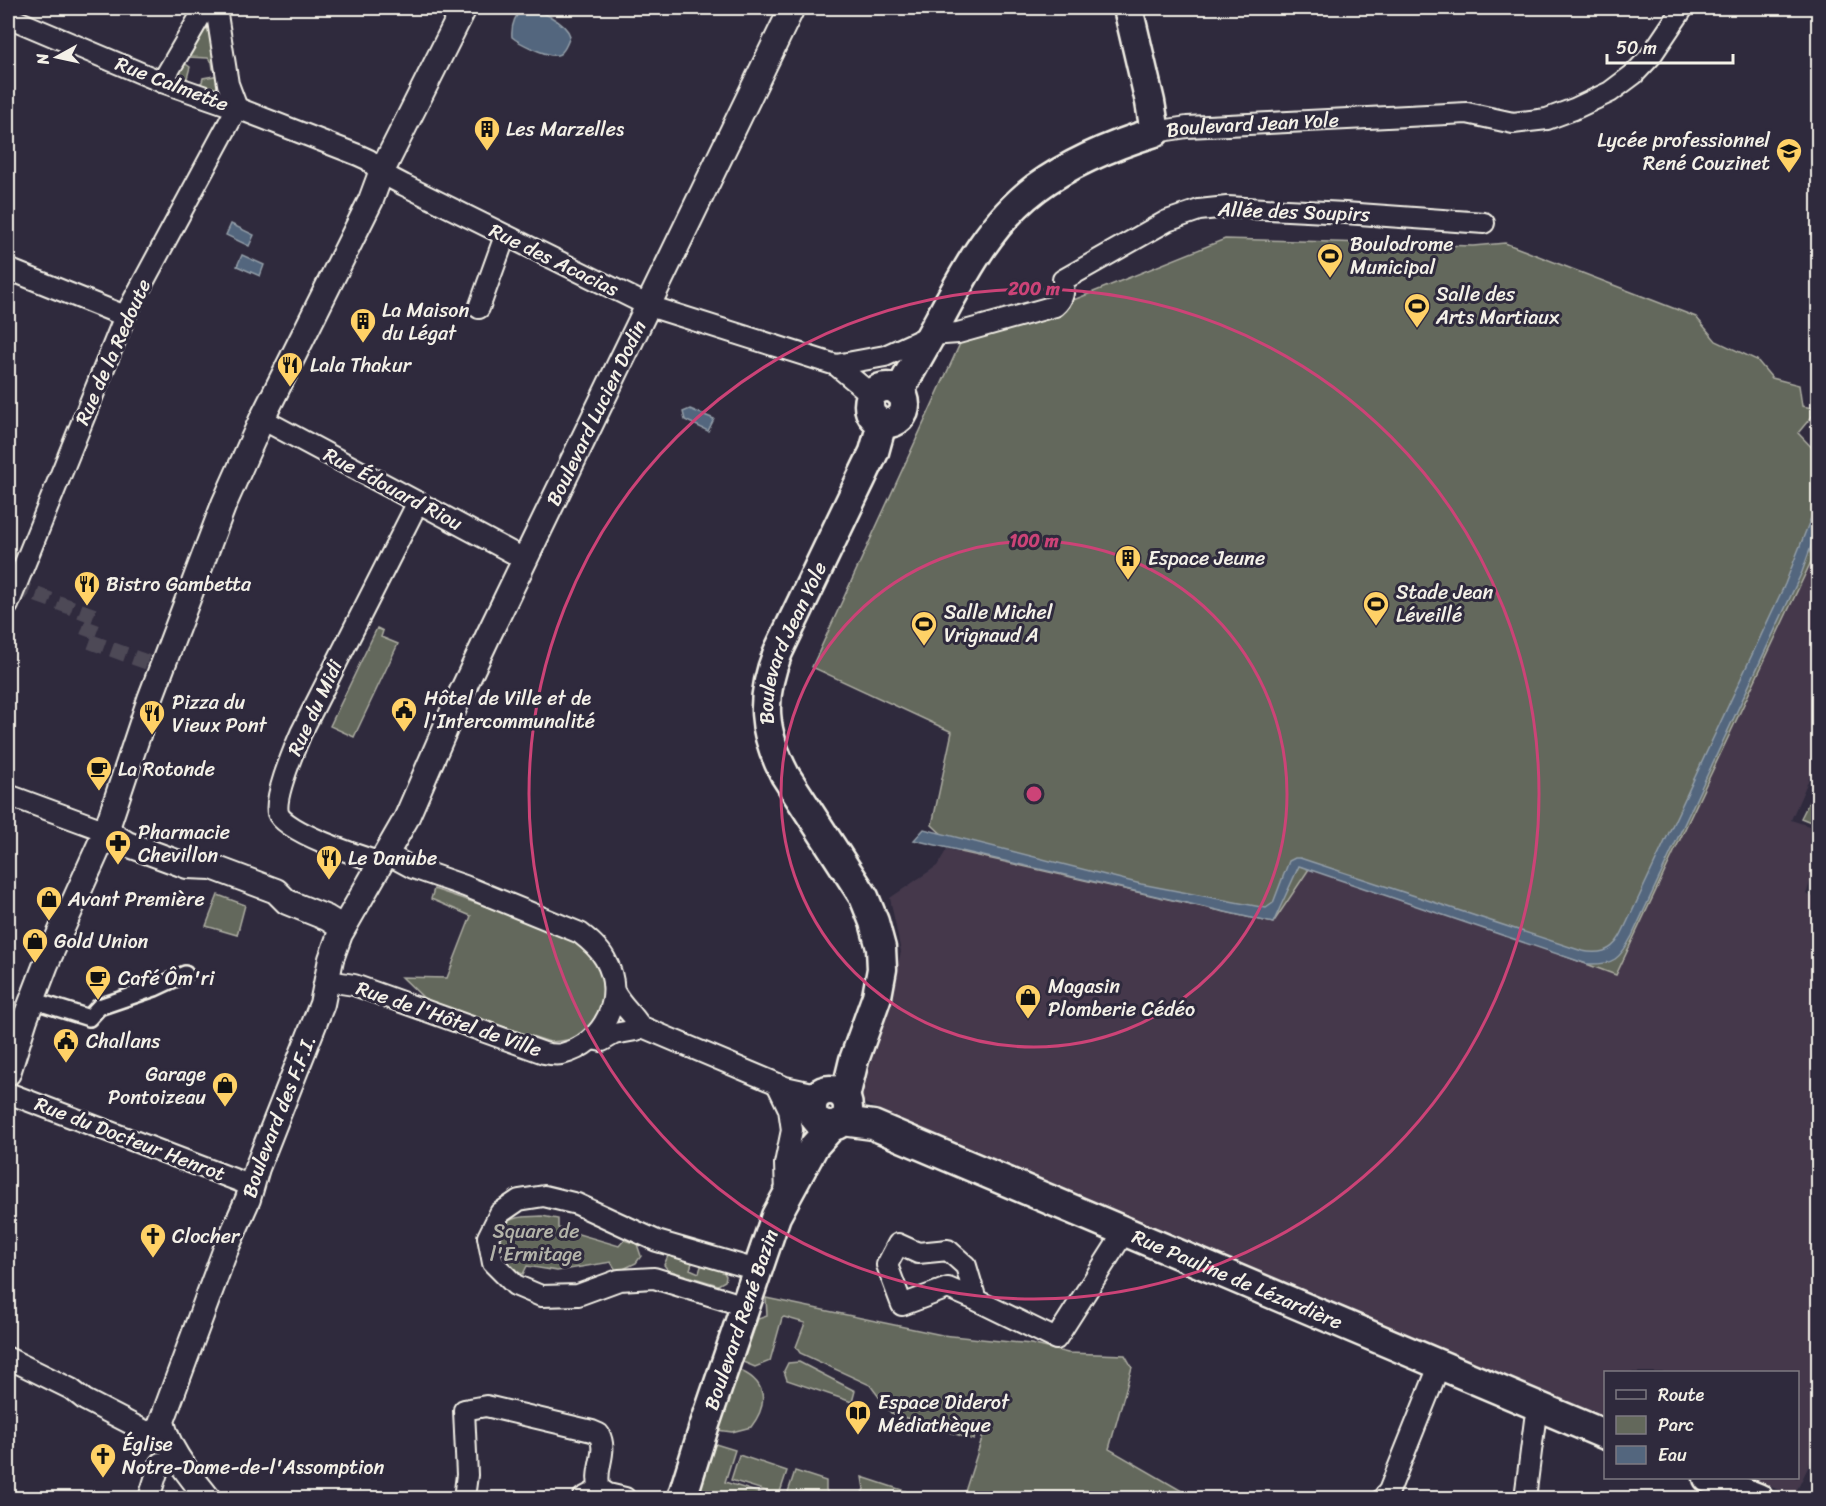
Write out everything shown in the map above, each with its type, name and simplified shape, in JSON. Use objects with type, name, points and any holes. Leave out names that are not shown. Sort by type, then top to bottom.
[{"type":"main road","points":[[1128,8],[1155,132]]},
{"type":"main road","name":"Boulevard Jean Yole","points":[[833,1113],[871,1017],[882,969],[881,948],[864,897],[785,775],[776,757],[770,738],[766,702],[767,685],[778,652],[874,452],[882,423],[874,418],[869,402],[886,394],[931,335],[980,248],[1020,202],[1054,175],[1112,146],[1155,132]]},
{"type":"main road","name":"Boulevard René Bazin","points":[[682,1498],[776,1216],[833,1113]]},
{"type":"main road","name":"Rue Pauline de Lézardière","points":[[833,1113],[1125,1231],[1604,1435]]},
{"type":"main road","points":[[1710,1479],[1758,1498]]},
{"type":"street","points":[[162,82],[205,8]]},
{"type":"street","points":[[216,8],[225,69],[237,108]]},
{"type":"street","points":[[8,1073],[32,1000],[106,831],[150,699],[224,504],[262,419],[371,200],[381,172],[464,8]]},
{"type":"street","name":"Boulevard Lucien Dodin","points":[[380,866],[406,819],[456,704],[524,559],[792,8]]},
{"type":"street","name":"Boulevard Jean Yole","points":[[1155,132],[1187,127],[1467,113],[1513,123],[1532,122],[1591,102],[1621,85],[1644,66],[1683,8]]},
{"type":"street","name":"Rue Calmette","points":[[8,17],[162,82],[237,108],[358,155],[369,160],[381,172]]},
{"type":"street","name":"Rue de la Redoute","points":[[8,605],[125,316],[237,108]]},
{"type":"street","name":"Rue des Acacias","points":[[381,172],[649,306],[836,365],[886,394]]},
{"type":"street","name":"Allée des Soupirs","points":[[931,335],[958,333],[1055,306],[1061,301],[1064,293],[1063,280],[1167,221],[1199,210],[1227,207],[1484,223]]},
{"type":"street","points":[[479,308],[505,236]]},
{"type":"street","points":[[8,269],[125,316]]},
{"type":"street","name":"Rue des Acacias","points":[[836,365],[885,356],[931,335]]},
{"type":"street","name":"Rue Édouard Riou","points":[[262,419],[524,559]]},
{"type":"street","name":"Rue du Midi","points":[[380,866],[291,827],[279,816],[278,806],[288,765],[301,733],[418,502]]},
{"type":"street","points":[[8,795],[106,831],[127,844],[187,866],[212,867],[276,891],[287,902],[327,918],[343,928]]},
{"type":"street","points":[[380,866],[413,868],[465,886],[580,933],[594,944],[605,958],[612,974],[615,993]]},
{"type":"street","name":"Boulevard des F.F.I.","points":[[154,1426],[252,1186],[322,1004],[331,959],[343,928],[380,866]]},
{"type":"street","points":[[32,1000],[89,1018],[99,1007],[155,988],[185,974]]},
{"type":"street","name":"Rue de l'Hôtel de Ville","points":[[328,981],[354,985],[544,1053],[561,1054],[592,1039],[609,1015],[615,993]]},
{"type":"street","name":"Rue Pauline de Lézardière","points":[[615,993],[640,1026],[781,1086],[833,1113]]},
{"type":"street","points":[[592,1039],[602,1041],[614,1034],[636,1030],[640,1026]]},
{"type":"street","points":[[781,1086],[789,1109],[792,1130],[785,1164],[786,1196]]},
{"type":"street","name":"Rue du Docteur Henrot","points":[[8,1093],[252,1186]]},
{"type":"street","points":[[745,1306],[654,1278],[619,1280],[578,1295],[541,1296],[515,1285],[493,1263],[488,1237],[500,1213],[519,1200],[544,1196],[577,1204],[657,1241],[757,1270]]},
{"type":"street","points":[[976,1300],[966,1266],[948,1250],[918,1253],[898,1244],[887,1265],[902,1305],[948,1288],[1056,1339],[1125,1231]]},
{"type":"street","points":[[8,1358],[71,1389],[85,1400],[116,1415],[163,1430],[169,1462],[208,1498]]},
{"type":"street","points":[[1383,1498],[1389,1491],[1440,1364]]},
{"type":"street","points":[[464,1498],[467,1475],[464,1410],[486,1406],[599,1434],[604,1447],[591,1494],[608,1494],[625,1498]]},
{"type":"street","points":[[1525,1498],[1535,1420],[1539,1407]]},
{"type":"street","points":[[149,1498],[169,1462]]},
{"type":"shaded area","points":[[1818,547],[1818,758],[1791,820],[1818,829],[1818,859],[1806,894],[1818,899],[1818,1447],[1794,1496],[1752,1479],[1799,1479],[1799,1371],[1604,1371],[1604,1417],[1080,1199],[912,1127],[861,1101],[901,952],[890,898],[937,866],[947,849],[1273,923],[1313,863],[1616,975]]},
{"type":"green space","points":[[203,27],[214,30],[220,68],[213,69],[212,62],[208,58],[188,57],[184,53]]},
{"type":"green space","points":[[180,60],[190,67],[187,78],[191,83],[197,85],[202,82],[203,78],[220,75],[221,83],[212,92],[183,83],[175,70]]},
{"type":"green space","points":[[1225,239],[1473,246],[1505,243],[1696,317],[1716,341],[1757,360],[1772,378],[1799,385],[1802,406],[1818,409],[1798,433],[1818,454],[1818,547],[1616,975],[1313,863],[1273,923],[961,852],[932,825],[952,732],[812,667],[964,335],[1049,313],[1071,301]]},
{"type":"green space","points":[[377,628],[383,631],[381,637],[398,644],[354,737],[330,726]]},
{"type":"green space","points":[[1818,784],[1818,825],[1801,818]]},
{"type":"green space","points":[[434,889],[574,936],[599,958],[610,995],[588,1029],[573,1038],[550,1042],[428,1002],[402,977],[447,978],[471,916],[431,899]]},
{"type":"green space","points":[[218,895],[245,905],[237,935],[206,926]]},
{"type":"green space","name":"Square de l'Ermitage","points":[[542,1216],[558,1219],[558,1228],[619,1246],[624,1240],[637,1244],[641,1256],[636,1263],[617,1272],[611,1262],[557,1271],[527,1266],[523,1274],[511,1268],[506,1262],[500,1248],[499,1234],[506,1223],[513,1219]]},
{"type":"green space","points":[[668,1256],[693,1260],[690,1269],[699,1273],[702,1263],[723,1271],[726,1276],[725,1281],[718,1285],[668,1270],[664,1265]]},
{"type":"green space","points":[[766,1298],[942,1335],[1031,1344],[1068,1353],[1125,1355],[1132,1367],[1109,1449],[1194,1498],[963,1498],[984,1432],[976,1430],[974,1440],[891,1413],[870,1385],[800,1353],[796,1347],[805,1323],[782,1318],[770,1361],[755,1367],[743,1362],[758,1319],[767,1316]]},
{"type":"green space","points":[[799,1362],[855,1391],[852,1402],[787,1380],[784,1371],[788,1363]]},
{"type":"green space","points":[[736,1369],[754,1379],[759,1386],[763,1401],[761,1409],[751,1427],[732,1432],[717,1430]]},
{"type":"green space","points":[[712,1443],[735,1450],[725,1482],[775,1498],[754,1498],[719,1492],[717,1498],[694,1498]]},
{"type":"green space","points":[[739,1455],[787,1471],[779,1495],[731,1480]]},
{"type":"green space","points":[[795,1471],[826,1481],[826,1490],[831,1498],[786,1498]]},
{"type":"green space","points":[[862,1477],[926,1498],[859,1498],[864,1489]]},
{"type":"water","points":[[526,8],[552,18],[568,31],[570,36],[562,52],[552,55],[540,52],[512,37],[514,20]]},
{"type":"water","points":[[231,224],[254,235],[249,246],[226,235]]},
{"type":"water","points":[[242,255],[264,265],[260,276],[237,266]]},
{"type":"water","points":[[690,409],[714,419],[708,431],[685,420],[683,412]]},
{"type":"water","points":[[1818,500],[1818,527],[1802,572],[1632,936],[1620,955],[1610,962],[1587,964],[1299,866],[1273,923],[914,840],[924,829],[1141,884],[1266,908],[1273,903],[1289,861],[1300,858],[1582,951],[1602,952],[1614,944],[1623,931],[1785,584]]},
{"type":"tunnel","points":[[15,587],[95,616],[86,640],[163,668]]},
{"type":"place","name":"Les Marzelles","points":[[487,152]]},
{"type":"place","name":"Lycée professionnel René Couzinet","points":[[1789,174]]},
{"type":"place","name":"Boulodrome Municipal","points":[[1330,279]]},
{"type":"place","name":"Salle des Arts Martiaux","points":[[1417,329]]},
{"type":"place","name":"La Maison du Légat","points":[[363,344]]},
{"type":"place","name":"Lala Thakur","points":[[290,388]]},
{"type":"place","name":"Espace Jeune","points":[[1128,581]]},
{"type":"place","name":"Bistro Gambetta","points":[[87,607]]},
{"type":"place","name":"Stade Jean Léveillé","points":[[1376,627]]},
{"type":"place","name":"Salle Michel Vrignaud A","points":[[924,647]]},
{"type":"place","name":"Hôtel de Ville et de l'Intercommunalité","points":[[404,733]]},
{"type":"place","name":"Pizza du Vieux Pont","points":[[152,736]]},
{"type":"place","name":"La Rotonde","points":[[99,792]]},
{"type":"place","name":"Pharmacie Chevillon","points":[[118,866]]},
{"type":"place","name":"Le Danube","points":[[329,881]]},
{"type":"place","name":"Avant Première","points":[[49,922]]},
{"type":"place","name":"Gold Union","points":[[35,964]]},
{"type":"place","name":"Café Ôm'ri","points":[[98,1001]]},
{"type":"place","name":"Magasin Plomberie Cédéo","points":[[1028,1020]]},
{"type":"place","name":"Challans","points":[[66,1064]]},
{"type":"place","name":"Garage Pontoizeau","points":[[225,1108]]},
{"type":"place","name":"Clocher","points":[[153,1259]]},
{"type":"place","name":"Espace Diderot Médiathèque","points":[[858,1436]]},
{"type":"place","name":"Église Notre-Dame-de-l'Assomption","points":[[103,1479]]}]
